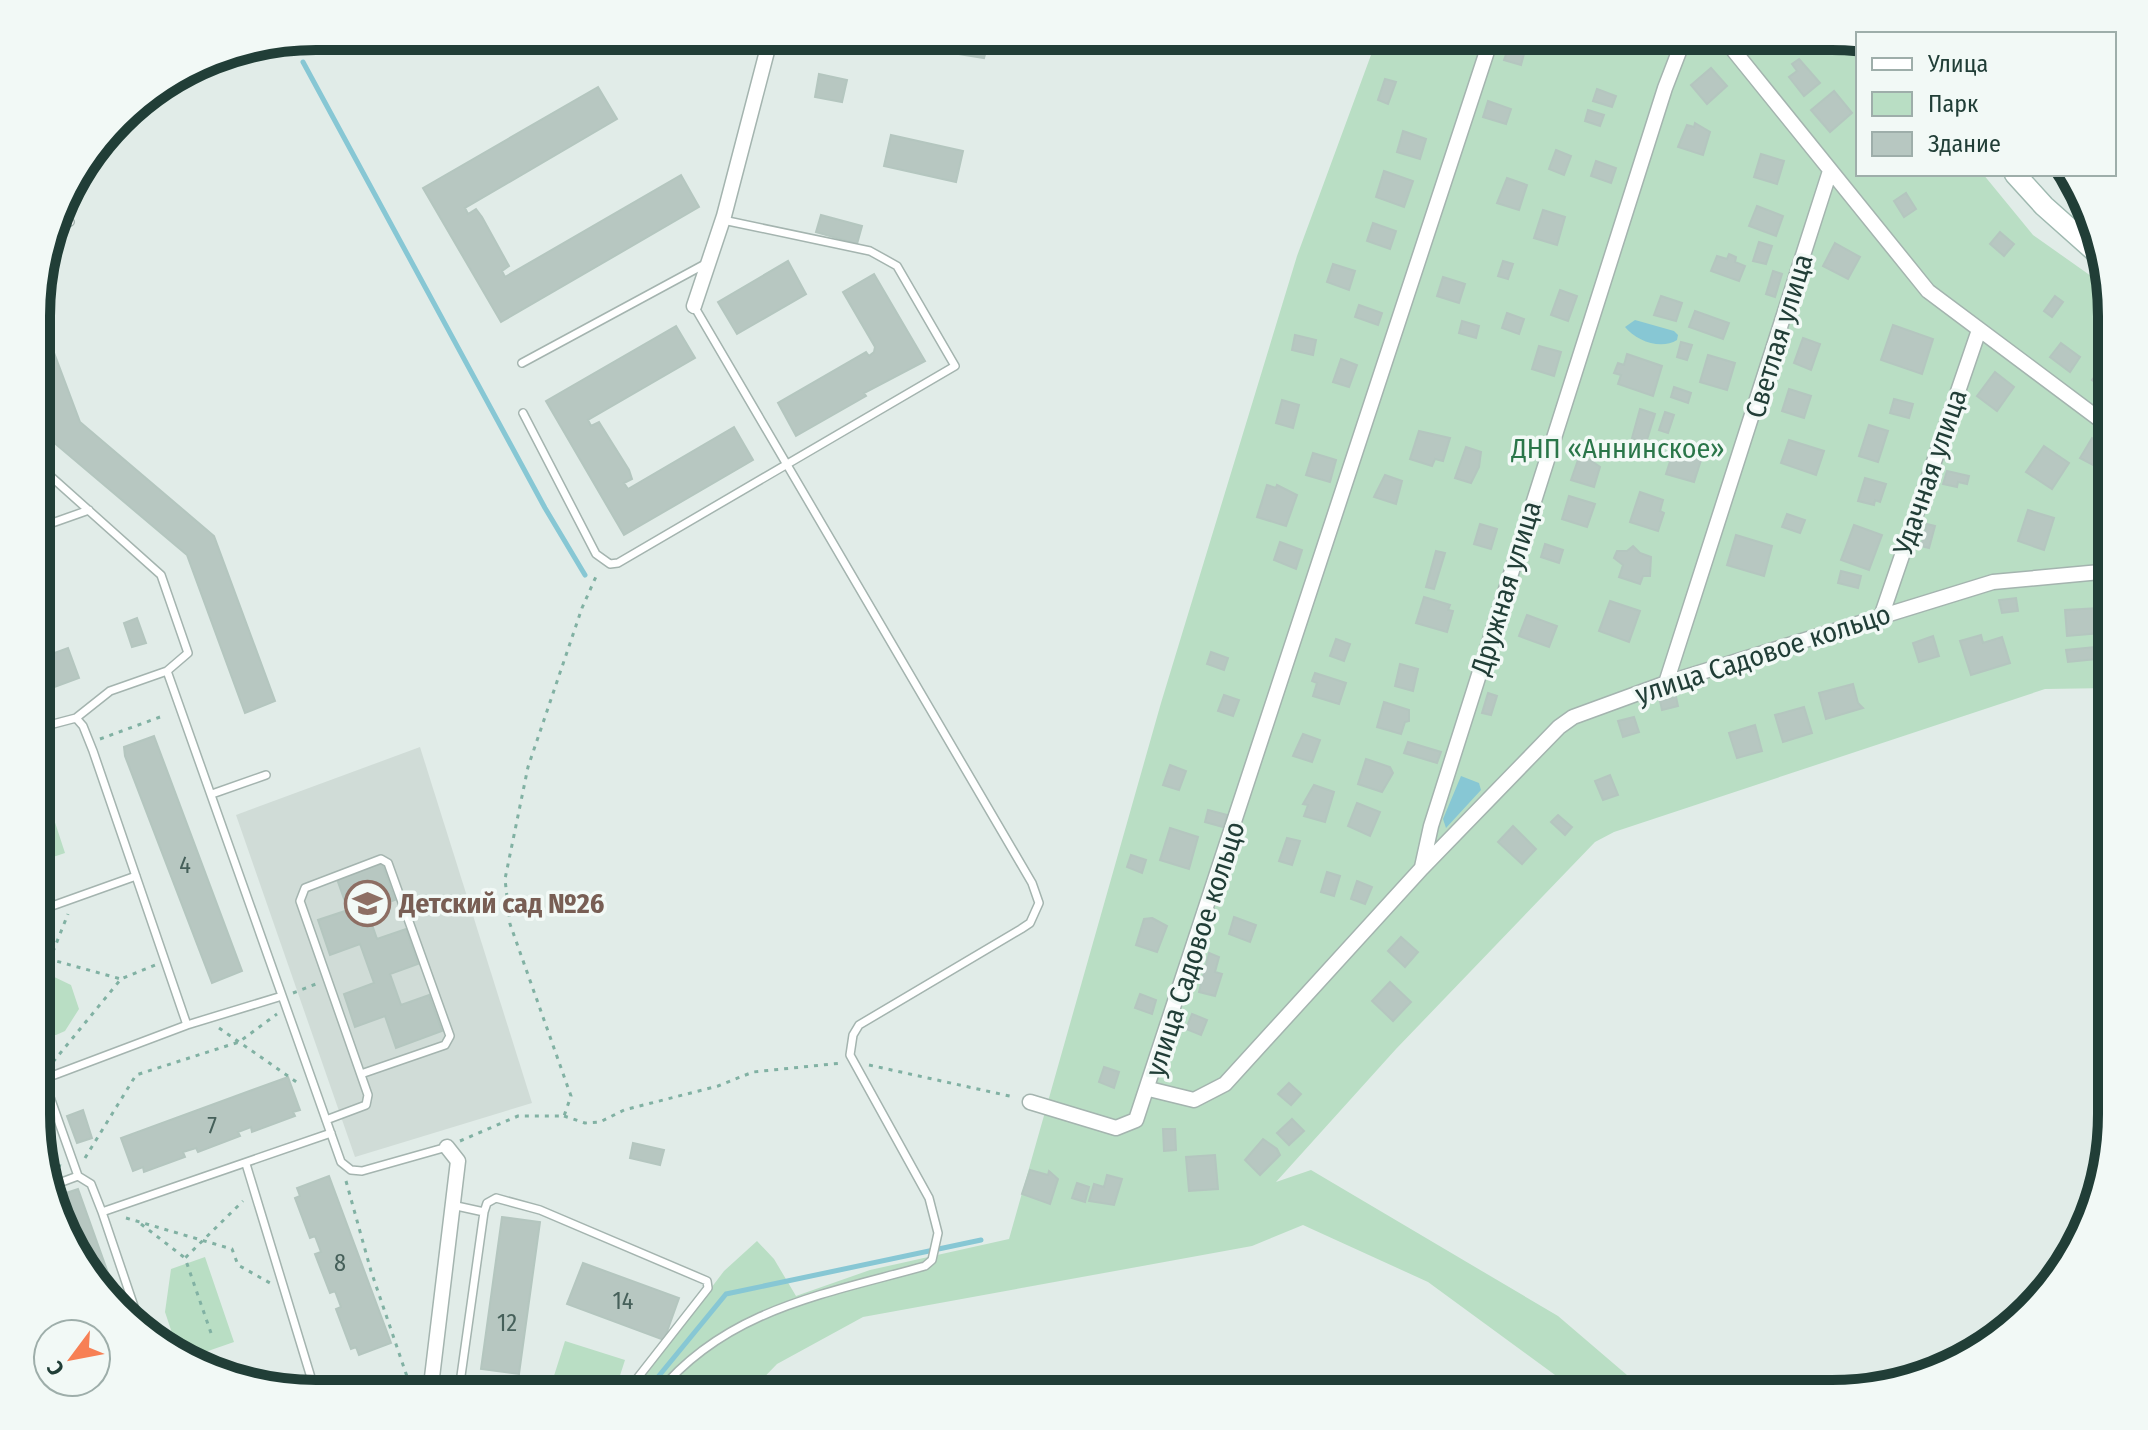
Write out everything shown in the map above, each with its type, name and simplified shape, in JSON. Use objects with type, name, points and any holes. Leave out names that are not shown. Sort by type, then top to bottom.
[{"type":"main road","points":[[2017,176],[2044,206],[2089,246]]},
{"type":"street","points":[[694,306],[723,220],[767,50]]},
{"type":"street","name":"улица Садовое кольцо","points":[[1487,50],[1149,1089],[1194,1100],[1225,1084],[1422,868],[1559,727],[1573,717],[1666,683],[1993,582],[2097,572]]},
{"type":"street","name":"Дружная улица","points":[[1422,868],[1431,826],[1563,406],[1680,50]]},
{"type":"street","points":[[1733,50],[1928,291],[2097,418]]},
{"type":"street","name":"Светлая улица","points":[[1666,683],[1830,171]]},
{"type":"street","name":"Удачная улица","points":[[1882,614],[1979,330]]},
{"type":"street","points":[[1030,1102],[1116,1128],[1136,1120],[1149,1089]]},
{"type":"street","points":[[432,1380],[458,1161],[447,1147]]},
{"type":"lane","points":[[523,413],[602,561],[618,563],[955,366],[897,266],[884,257],[870,251],[723,220]]},
{"type":"lane","points":[[522,363],[709,261]]},
{"type":"lane","points":[[671,1380],[702,1348],[766,1311],[925,1266],[932,1260],[938,1233],[929,1198],[854,1062],[851,1047],[859,1025],[1030,923],[1039,903],[1032,883],[694,306]]},
{"type":"lane","points":[[50,476],[161,575],[188,653],[167,671],[110,691],[76,718],[50,725]]},
{"type":"lane","points":[[50,524],[89,510]]},
{"type":"lane","points":[[167,671],[341,1162],[351,1170],[362,1171],[447,1147]]},
{"type":"lane","points":[[76,718],[83,726],[187,1025]]},
{"type":"lane","points":[[212,794],[266,775]]},
{"type":"lane","points":[[326,1120],[366,1105],[368,1095],[300,901],[305,888],[381,859],[388,863],[450,1036],[445,1045],[361,1074]]},
{"type":"lane","points":[[50,907],[136,876]]},
{"type":"lane","points":[[50,1077],[187,1025],[282,996]]},
{"type":"lane","points":[[50,1097],[78,1173],[91,1184],[134,1308]]},
{"type":"lane","points":[[102,1212],[331,1133]]},
{"type":"lane","points":[[246,1164],[313,1380]]},
{"type":"lane","points":[[59,1182],[78,1173]]},
{"type":"lane","points":[[460,1380],[484,1212],[496,1198],[540,1210],[578,1230],[707,1281],[708,1288],[636,1380]]},
{"type":"lane","points":[[452,1205],[484,1212]]},
{"type":"path","points":[[564,1116],[571,1096],[510,924],[505,879],[528,767],[582,608],[602,561]]},
{"type":"path","points":[[89,743],[160,717]]},
{"type":"path","points":[[50,956],[74,898]]},
{"type":"path","points":[[50,958],[121,979]]},
{"type":"path","points":[[50,1072],[52,1063],[121,979],[164,962]]},
{"type":"path","points":[[282,996],[327,980]]},
{"type":"path","points":[[78,1173],[136,1075],[239,1042],[286,1007]]},
{"type":"path","points":[[206,1019],[318,1097]]},
{"type":"path","points":[[447,1147],[518,1116],[564,1116],[585,1123],[600,1122],[624,1110],[718,1086],[753,1072],[854,1062],[1030,1102]]},
{"type":"path","points":[[55,1164],[64,1167]]},
{"type":"path","points":[[342,1168],[371,1271],[408,1380]]},
{"type":"path","points":[[185,1258],[254,1191]]},
{"type":"path","points":[[102,1212],[232,1249],[238,1265],[285,1292]]},
{"type":"path","points":[[138,1221],[185,1258],[211,1333]]},
{"type":"shaded area","name":"Детский сад №26","points":[[420,747],[532,1103],[355,1157],[236,815]]},
{"type":"green space","name":"ДНП «Аннинское»","points":[[1373,50],[1856,51],[1856,176],[1985,176],[2033,235],[2095,279],[2097,688],[2045,689],[1614,832],[1595,842],[1396,1049],[1276,1182],[1311,1170],[1558,1316],[1632,1379],[1561,1379],[1428,1282],[1303,1225],[1252,1246],[863,1317],[777,1364],[762,1380],[642,1380],[724,1271],[757,1241],[774,1259],[796,1296],[870,1270],[1009,1239],[1161,703],[1297,256]]},
{"type":"green space","points":[[50,807],[65,853],[50,858]]},
{"type":"green space","points":[[50,975],[71,985],[79,1009],[65,1031],[50,1035]]},
{"type":"green space","points":[[205,1257],[234,1342],[200,1354],[174,1338],[165,1312],[171,1269]]},
{"type":"green space","points":[[565,1341],[625,1360],[619,1380],[553,1379]]},
{"type":"water","points":[[1635,320],[1674,331],[1678,335],[1677,340],[1656,344],[1642,340],[1625,327]]},
{"type":"water","points":[[1461,776],[1479,783],[1481,790],[1446,828],[1443,819]]},
{"type":"building","points":[[946,50],[986,50],[984,58]]},
{"type":"building","points":[[1508,50],[1524,54],[1521,65],[1504,60]]},
{"type":"building","points":[[1799,59],[1820,83],[1804,96],[1789,77],[1797,71],[1792,64]]},
{"type":"building","points":[[1711,68],[1727,86],[1707,104],[1691,85]]},
{"type":"building","points":[[819,74],[847,80],[842,102],[815,97]]},
{"type":"building","points":[[1385,79],[1396,82],[1388,104],[1378,100]]},
{"type":"building","points":[[598,87],[617,119],[465,208],[468,214],[476,209],[482,217],[509,266],[502,271],[505,277],[681,175],[699,207],[501,322],[423,188]]},
{"type":"building","points":[[1597,89],[1616,96],[1612,107],[1593,101]]},
{"type":"building","points":[[1834,91],[1852,113],[1830,132],[1811,110]]},
{"type":"building","points":[[1488,101],[1511,109],[1506,124],[1483,117]]},
{"type":"building","points":[[1588,110],[1604,115],[1600,126],[1585,121]]},
{"type":"building","points":[[1695,123],[1710,132],[1703,155],[1678,147],[1687,125],[1694,127]]},
{"type":"building","points":[[1403,131],[1426,139],[1420,159],[1397,152]]},
{"type":"building","points":[[891,135],[963,151],[956,182],[884,166]]},
{"type":"building","points":[[1556,150],[1571,156],[1564,175],[1549,169]]},
{"type":"building","points":[[1761,154],[1784,161],[1777,184],[1754,177]]},
{"type":"building","points":[[1596,161],[1616,168],[1611,183],[1591,176]]},
{"type":"building","points":[[1384,171],[1413,181],[1404,207],[1376,197]]},
{"type":"building","points":[[1507,178],[1527,185],[1519,210],[1497,203]]},
{"type":"building","points":[[1906,193],[1916,209],[1904,217],[1894,201]]},
{"type":"building","points":[[1757,206],[1783,216],[1776,236],[1749,226]]},
{"type":"building","points":[[1543,210],[1565,217],[1557,245],[1534,238]]},
{"type":"building","points":[[821,215],[862,226],[857,244],[816,232]]},
{"type":"building","points":[[1373,223],[1396,231],[1390,249],[1367,241]]},
{"type":"building","points":[[2000,232],[2014,244],[2004,256],[1990,244]]},
{"type":"building","points":[[1759,242],[1772,246],[1766,264],[1753,261]]},
{"type":"building","points":[[1835,243],[1860,257],[1848,279],[1823,266]]},
{"type":"building","points":[[1729,254],[1736,257],[1735,262],[1745,266],[1739,281],[1711,271],[1717,256],[1727,259]]},
{"type":"building","points":[[788,261],[806,294],[737,334],[718,302]]},
{"type":"building","points":[[1503,261],[1513,264],[1508,279],[1498,276]]},
{"type":"building","points":[[1333,264],[1355,271],[1349,290],[1327,282]]},
{"type":"building","points":[[1773,271],[1782,274],[1775,297],[1766,294]]},
{"type":"building","points":[[874,274],[925,361],[864,393],[866,396],[796,436],[778,403],[866,352],[869,356],[874,352],[875,347],[843,292]]},
{"type":"building","points":[[1443,277],[1465,284],[1459,303],[1437,296]]},
{"type":"building","points":[[1560,290],[1577,296],[1568,321],[1551,315]]},
{"type":"building","points":[[1661,296],[1682,303],[1676,321],[1654,315]]},
{"type":"building","points":[[2055,296],[2063,302],[2052,317],[2044,311]]},
{"type":"building","points":[[1359,305],[1382,313],[1378,325],[1355,317]]},
{"type":"building","points":[[1695,311],[1729,323],[1723,339],[1689,327]]},
{"type":"building","points":[[1507,313],[1524,319],[1519,334],[1502,328]]},
{"type":"building","points":[[1462,321],[1479,326],[1476,338],[1459,333]]},
{"type":"building","points":[[1893,325],[1933,339],[1922,374],[1881,360]]},
{"type":"building","points":[[676,326],[695,358],[588,420],[591,426],[599,422],[629,470],[632,479],[624,483],[628,489],[734,427],[753,460],[624,535],[546,401]]},
{"type":"building","points":[[1295,335],[1316,340],[1313,355],[1292,350]]},
{"type":"building","points":[[1803,338],[1820,344],[1811,370],[1794,363]]},
{"type":"building","points":[[50,342],[80,422],[214,536],[275,701],[245,713],[187,555],[52,441]]},
{"type":"building","points":[[1681,342],[1692,345],[1687,360],[1677,357]]},
{"type":"building","points":[[2061,343],[2080,357],[2070,372],[2050,357]]},
{"type":"building","points":[[1539,346],[1561,352],[1554,376],[1532,369]]},
{"type":"building","points":[[1627,354],[1662,366],[1653,396],[1618,384],[1621,375],[1614,373],[1618,363],[1624,365]]},
{"type":"building","points":[[1708,355],[1735,363],[1727,390],[1700,382]]},
{"type":"building","points":[[1341,359],[1357,365],[1349,387],[1333,382]]},
{"type":"building","points":[[1995,372],[2014,387],[1997,411],[1977,396]]},
{"type":"building","points":[[1674,387],[1691,393],[1688,403],[1671,397]]},
{"type":"building","points":[[1789,389],[1811,396],[1804,418],[1782,411]]},
{"type":"building","points":[[1894,399],[1913,404],[1909,418],[1890,413]]},
{"type":"building","points":[[1282,400],[1299,405],[1293,428],[1276,423]]},
{"type":"building","points":[[1640,409],[1655,414],[1646,443],[1632,438]]},
{"type":"building","points":[[1665,412],[1674,415],[1668,433],[1659,430]]},
{"type":"building","points":[[1869,425],[1888,431],[1878,462],[1859,456]]},
{"type":"building","points":[[1419,431],[1450,438],[1443,461],[1435,459],[1432,466],[1410,459]]},
{"type":"building","points":[[2092,438],[2097,441],[2097,458],[2093,465],[2080,458]]},
{"type":"building","points":[[1789,440],[1824,451],[1816,475],[1781,463]]},
{"type":"building","points":[[1675,446],[1703,454],[1694,482],[1666,474]]},
{"type":"building","points":[[2044,446],[2069,463],[2052,489],[2026,472]]},
{"type":"building","points":[[1466,447],[1481,452],[1479,467],[1471,483],[1455,478]]},
{"type":"building","points":[[1313,453],[1336,460],[1330,482],[1306,475]]},
{"type":"building","points":[[1586,457],[1600,467],[1594,487],[1571,480],[1578,460]]},
{"type":"building","points":[[1947,471],[1969,476],[1967,484],[1958,482],[1957,487],[1943,484]]},
{"type":"building","points":[[1385,475],[1402,481],[1396,504],[1374,497]]},
{"type":"building","points":[[1865,478],[1886,484],[1880,502],[1875,500],[1874,505],[1858,501]]},
{"type":"building","points":[[1267,485],[1276,488],[1277,485],[1297,495],[1286,526],[1257,517]]},
{"type":"building","points":[[1640,492],[1663,500],[1660,511],[1664,513],[1658,531],[1630,522]]},
{"type":"building","points":[[1569,496],[1595,504],[1587,527],[1562,519]]},
{"type":"building","points":[[2028,510],[2054,518],[2044,550],[2018,541]]},
{"type":"building","points":[[1787,514],[1805,520],[1800,533],[1782,527]]},
{"type":"building","points":[[1480,524],[1497,529],[1491,549],[1474,544]]},
{"type":"building","points":[[1927,524],[1935,526],[1929,548],[1921,546]]},
{"type":"building","points":[[1854,525],[1882,535],[1869,570],[1841,560]]},
{"type":"building","points":[[1736,535],[1772,546],[1764,576],[1727,565]]},
{"type":"building","points":[[1280,542],[1302,550],[1296,569],[1274,560]]},
{"type":"building","points":[[1545,544],[1563,550],[1559,563],[1541,557]]},
{"type":"building","points":[[1633,546],[1651,557],[1650,576],[1643,576],[1640,584],[1619,577],[1623,565],[1614,558],[1617,551],[1627,551]]},
{"type":"building","points":[[1436,551],[1445,553],[1434,589],[1426,587]]},
{"type":"building","points":[[1841,571],[1861,576],[1858,588],[1838,583]]},
{"type":"building","points":[[1424,597],[1450,605],[1448,610],[1453,611],[1447,632],[1416,623]]},
{"type":"building","points":[[2016,598],[2018,611],[2002,613],[1999,600]]},
{"type":"building","points":[[1610,601],[1640,611],[1629,642],[1599,631]]},
{"type":"building","points":[[2097,608],[2097,633],[2067,636],[2065,610]]},
{"type":"building","points":[[1527,615],[1557,626],[1549,647],[1519,636]]},
{"type":"building","points":[[137,618],[146,643],[132,647],[124,623]]},
{"type":"building","points":[[1981,635],[1983,643],[2002,637],[2010,663],[1971,675],[1960,641]]},
{"type":"building","points":[[1933,636],[1939,656],[1919,662],[1913,643]]},
{"type":"building","points":[[1336,639],[1350,644],[1344,661],[1330,656]]},
{"type":"building","points":[[2095,647],[2096,659],[2068,662],[2066,650]]},
{"type":"building","points":[[68,648],[79,678],[50,689],[50,655]]},
{"type":"building","points":[[1211,652],[1228,658],[1224,670],[1207,664]]},
{"type":"building","points":[[1400,664],[1418,669],[1413,691],[1395,686]]},
{"type":"building","points":[[1315,673],[1346,683],[1339,704],[1313,696],[1317,683],[1312,681]]},
{"type":"building","points":[[1853,684],[1858,703],[1863,708],[1826,719],[1819,693]]},
{"type":"building","points":[[1488,693],[1497,696],[1491,715],[1482,713]]},
{"type":"building","points":[[1224,695],[1239,700],[1233,716],[1218,711]]},
{"type":"building","points":[[1676,697],[1678,706],[1662,710],[1660,701]]},
{"type":"building","points":[[1384,702],[1409,710],[1409,721],[1405,722],[1401,734],[1377,727]]},
{"type":"building","points":[[1804,707],[1812,733],[1783,742],[1775,715]]},
{"type":"building","points":[[1634,717],[1639,732],[1623,737],[1618,721]]},
{"type":"building","points":[[1755,725],[1762,751],[1737,758],[1729,733]]},
{"type":"building","points":[[1303,734],[1320,740],[1312,762],[1293,756]]},
{"type":"building","points":[[154,736],[242,971],[212,983],[125,756],[124,747]]},
{"type":"building","points":[[1408,742],[1441,752],[1437,763],[1404,753]]},
{"type":"building","points":[[1366,759],[1390,767],[1393,773],[1382,792],[1358,784]]},
{"type":"building","points":[[1170,765],[1186,771],[1179,790],[1163,785]]},
{"type":"building","points":[[1610,775],[1618,795],[1603,800],[1595,781]]},
{"type":"building","points":[[1314,785],[1334,792],[1325,822],[1304,816],[1308,805],[1303,804]]},
{"type":"building","points":[[1357,803],[1380,812],[1370,836],[1348,826]]},
{"type":"building","points":[[1208,810],[1227,815],[1223,827],[1205,822]]},
{"type":"building","points":[[1558,815],[1572,827],[1565,835],[1551,822]]},
{"type":"building","points":[[1513,826],[1536,849],[1522,864],[1498,842]]},
{"type":"building","points":[[1170,828],[1198,837],[1189,869],[1160,860]]},
{"type":"building","points":[[1287,838],[1300,841],[1292,865],[1279,861]]},
{"type":"building","points":[[1131,855],[1146,860],[1142,873],[1127,867]]},
{"type":"building","points":[[382,863],[395,900],[367,910],[377,939],[406,929],[418,964],[390,974],[401,1005],[429,995],[442,1031],[396,1048],[385,1016],[355,1027],[344,994],[374,983],[360,944],[330,955],[318,920],[348,910],[337,879]]},
{"type":"building","points":[[1327,872],[1340,876],[1334,896],[1321,892]]},
{"type":"building","points":[[1357,881],[1372,887],[1365,904],[1351,899]]},
{"type":"building","points":[[1234,917],[1256,925],[1250,942],[1229,934]]},
{"type":"building","points":[[1152,918],[1167,926],[1157,952],[1136,945],[1144,919]]},
{"type":"building","points":[[1401,937],[1418,952],[1405,967],[1388,951]]},
{"type":"building","points":[[1209,953],[1219,957],[1215,972],[1222,974],[1215,996],[1199,992]]},
{"type":"building","points":[[1390,982],[1411,1002],[1393,1021],[1372,1001]]},
{"type":"building","points":[[1140,994],[1156,1000],[1152,1014],[1135,1008]]},
{"type":"building","points":[[1192,1014],[1207,1020],[1201,1035],[1186,1029]]},
{"type":"building","points":[[1104,1067],[1119,1072],[1114,1088],[1099,1082]]},
{"type":"building","points":[[288,1077],[300,1110],[293,1112],[295,1116],[252,1132],[251,1127],[238,1132],[240,1136],[198,1152],[196,1148],[183,1152],[185,1157],[144,1172],[143,1167],[133,1171],[121,1138]]},
{"type":"building","points":[[1289,1083],[1301,1094],[1291,1105],[1278,1094]]},
{"type":"building","points":[[83,1110],[92,1138],[77,1143],[67,1116]]},
{"type":"building","points":[[1292,1119],[1304,1131],[1289,1145],[1277,1133]]},
{"type":"building","points":[[1163,1129],[1175,1129],[1176,1150],[1164,1151]]},
{"type":"building","points":[[1263,1139],[1280,1155],[1260,1175],[1245,1160]]},
{"type":"building","points":[[633,1143],[664,1150],[660,1165],[630,1158]]},
{"type":"building","points":[[1215,1155],[1218,1189],[1189,1191],[1186,1157]]},
{"type":"building","points":[[1030,1170],[1048,1175],[1049,1171],[1058,1179],[1050,1204],[1022,1194]]},
{"type":"building","points":[[1107,1175],[1122,1179],[1114,1205],[1089,1201],[1094,1184],[1104,1187]]},
{"type":"building","points":[[329,1176],[391,1343],[359,1355],[356,1347],[351,1349],[336,1309],[341,1307],[335,1291],[330,1293],[315,1254],[321,1252],[315,1236],[310,1238],[295,1198],[300,1196],[297,1188]]},
{"type":"building","points":[[1077,1183],[1089,1187],[1085,1202],[1072,1198]]},
{"type":"building","points":[[78,1189],[112,1284],[86,1247],[62,1194]]},
{"type":"building","points":[[502,1217],[540,1222],[519,1374],[481,1369]]},
{"type":"building","points":[[583,1263],[679,1298],[664,1340],[567,1304]]},
{"type":"waterway","points":[[303,62],[545,508],[585,575]]},
{"type":"waterway","points":[[656,1380],[726,1294],[981,1240]]},
{"type":"place","name":"Детский сад №26","points":[[368,903]]}]
